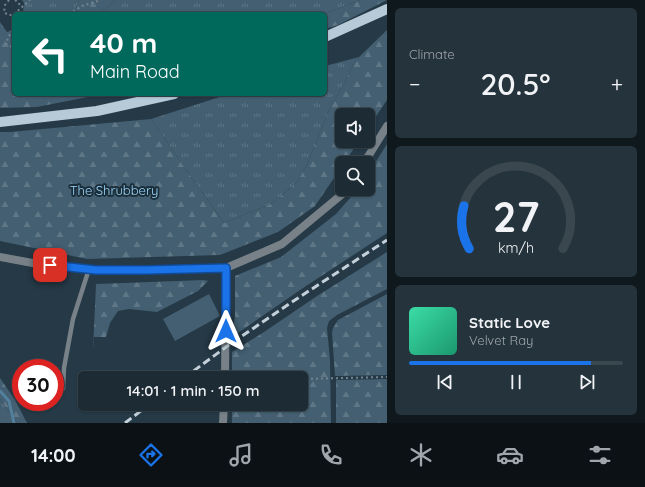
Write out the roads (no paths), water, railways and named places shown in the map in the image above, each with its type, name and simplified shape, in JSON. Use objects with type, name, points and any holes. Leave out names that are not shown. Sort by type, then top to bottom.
[{"type":"main road","points":[[327,37],[387,9]]},
{"type":"main road","points":[[0,122],[97,111],[165,96]]},
{"type":"street","points":[[368,156],[387,126]]},
{"type":"street","points":[[0,257],[38,264],[89,269],[146,270],[226,268],[282,244],[340,196]]},
{"type":"street","points":[[225,371],[226,268]]},
{"type":"street","points":[[224,411],[224,423]]},
{"type":"lane","points":[[64,368],[73,320],[89,269]]},
{"type":"waterway","points":[[0,391],[9,401],[14,423]]},
{"type":"railway","points":[[193,371],[295,300],[387,240]]},
{"type":"railway","points":[[125,423],[141,411]]},
{"type":"park label","name":"The Shrubbery","points":[[114,190]]}]
